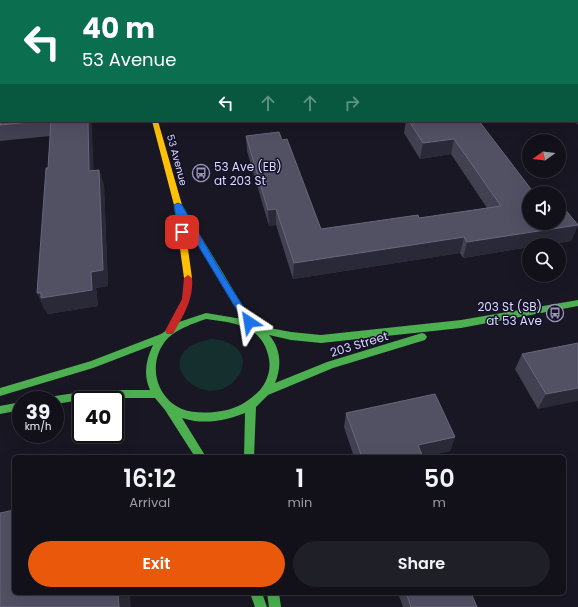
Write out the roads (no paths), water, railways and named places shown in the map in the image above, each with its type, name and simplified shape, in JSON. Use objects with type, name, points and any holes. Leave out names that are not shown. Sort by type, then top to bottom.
[{"type":"main road","name":"53 Avenue","points":[[155,122],[178,205],[189,283],[182,312],[167,334]]},
{"type":"main road","name":"53 Avenue","points":[[178,205],[220,277],[249,322]]},
{"type":"main road","name":"203 Street","points":[[260,329],[291,336],[321,339],[461,324],[578,303]]},
{"type":"main road","points":[[0,392],[33,384],[93,364],[167,334],[187,322],[206,316],[226,316],[249,322],[260,329],[271,343],[276,358],[274,375],[266,391],[251,405],[231,415],[209,418],[188,416],[169,407]]},
{"type":"main road","name":"203 Street","points":[[266,391],[330,365],[461,324]]},
{"type":"main road","points":[[167,334],[157,345],[150,361],[149,378],[156,394],[169,407],[200,455]]},
{"type":"main road","points":[[64,399],[95,394],[156,394]]},
{"type":"main road","points":[[249,455],[251,405]]},
{"type":"main road","points":[[0,410],[12,408]]},
{"type":"main road","points":[[257,595],[261,607]]},
{"type":"main road","points":[[273,595],[275,607]]},
{"type":"place","name":"53 Ave (EB) at 203 St","points":[[201,173]]},
{"type":"place","name":"203 St (SB) at 53 Ave","points":[[555,313]]}]
